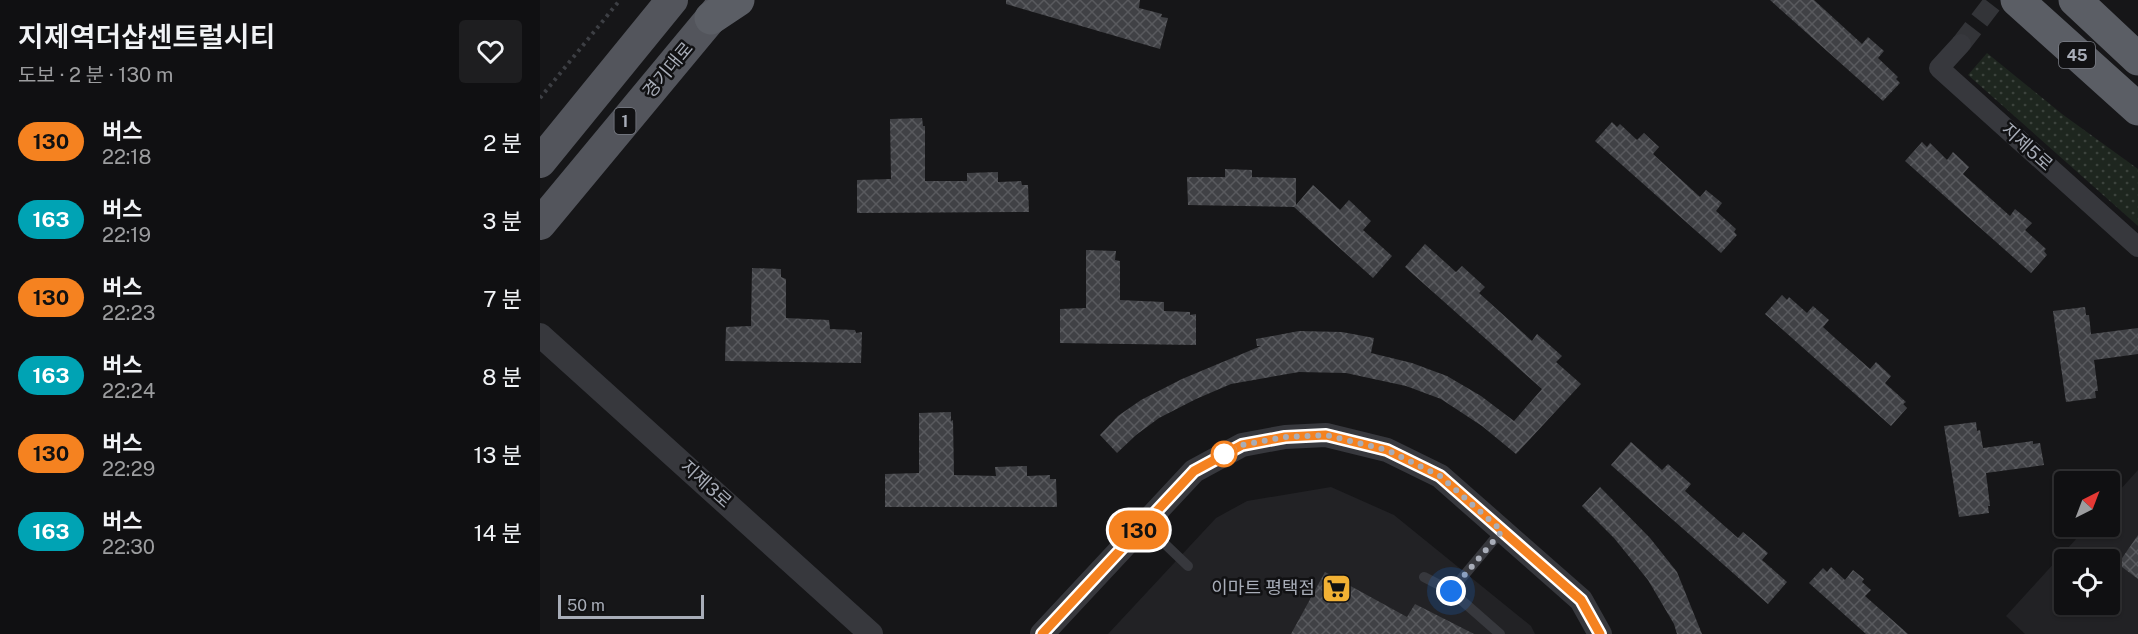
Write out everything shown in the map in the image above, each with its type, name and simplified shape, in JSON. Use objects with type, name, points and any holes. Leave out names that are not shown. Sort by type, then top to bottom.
[{"type":"highway","points":[[719,9],[738,0]]},
{"type":"highway","name":"45","points":[[2017,0],[2138,110]]},
{"type":"highway","name":"45","points":[[2075,0],[2138,58]]},
{"type":"main road","name":"1","points":[[540,162],[672,0]]},
{"type":"main road","name":"경기대로","points":[[540,224],[719,9]]},
{"type":"street","name":"지제5로","points":[[1961,44],[1939,68],[2138,247]]},
{"type":"street","name":"지제3로","points":[[540,334],[871,634]]},
{"type":"street","points":[[1042,634],[1194,471],[1242,445],[1285,437],[1326,435],[1387,450],[1440,476],[1581,600],[1600,634]]},
{"type":"lane","points":[[1144,524],[1188,566]]},
{"type":"lane","points":[[1451,591],[1502,531]]},
{"type":"lane","points":[[1424,577],[1451,591],[1500,634]]},
{"type":"path","points":[[540,98],[620,0]]},
{"type":"shaded area","points":[[1987,53],[2062,114],[2138,169],[2138,226],[1968,75]]},
{"type":"shaded area","points":[[2138,470],[2138,634],[2025,634],[2006,616],[2054,563],[2054,615],[2120,615],[2120,549],[2067,549],[2078,537],[2120,537],[2120,490]]},
{"type":"shaded area","points":[[1331,487],[1394,515],[1531,626],[1535,634],[1108,634],[1216,518],[1247,501]]},
{"type":"building","points":[[1006,0],[1140,0],[1139,8],[1162,14],[1161,17],[1168,18],[1160,49],[1006,4]]},
{"type":"building","points":[[1770,0],[1814,0],[1862,44],[1868,37],[1884,51],[1878,58],[1898,77],[1896,79],[1900,83],[1883,101]]},
{"type":"building","points":[[922,118],[923,126],[925,126],[925,181],[967,181],[967,173],[998,172],[998,182],[1021,181],[1022,185],[1028,185],[1029,212],[857,213],[857,180],[891,179],[890,119]]},
{"type":"building","points":[[1612,122],[1617,127],[1620,124],[1637,140],[1644,133],[1659,147],[1653,154],[1700,197],[1706,190],[1722,203],[1716,211],[1736,229],[1734,232],[1737,235],[1721,253],[1595,141]]},
{"type":"building","points":[[1922,142],[1927,147],[1930,143],[1947,160],[1953,152],[1969,167],[1963,174],[2010,216],[2015,209],[2032,223],[2025,230],[2046,249],[2044,251],[2047,255],[2031,273],[1905,161]]},
{"type":"building","points":[[1225,169],[1252,170],[1252,177],[1296,178],[1296,205],[1313,185],[1340,210],[1349,200],[1371,221],[1363,230],[1392,256],[1373,278],[1294,207],[1188,205],[1187,177],[1225,177]]},
{"type":"building","points":[[1425,244],[1456,272],[1462,266],[1485,287],[1479,293],[1532,341],[1537,334],[1562,356],[1556,362],[1581,384],[1516,454],[1482,426],[1441,399],[1406,386],[1346,373],[1299,372],[1231,384],[1159,418],[1117,453],[1100,435],[1118,416],[1141,400],[1182,379],[1261,346],[1257,346],[1256,339],[1299,331],[1342,332],[1374,338],[1371,353],[1412,363],[1447,376],[1481,396],[1514,421],[1542,389],[1405,267]]},
{"type":"building","points":[[1086,250],[1116,251],[1115,260],[1120,261],[1120,300],[1164,302],[1164,311],[1196,314],[1196,345],[1060,343],[1060,309],[1086,308]]},
{"type":"building","points":[[752,268],[781,269],[781,277],[786,279],[786,318],[829,320],[830,329],[862,332],[861,363],[725,361],[726,327],[751,326]]},
{"type":"building","points":[[1782,295],[1787,300],[1789,297],[1807,313],[1813,306],[1829,320],[1823,327],[1835,338],[1870,369],[1876,362],[1891,376],[1885,383],[1906,402],[1903,404],[1907,408],[1891,426],[1765,314]]},
{"type":"building","points":[[2085,307],[2086,315],[2089,315],[2091,334],[2138,328],[2138,354],[2094,360],[2098,391],[2095,391],[2096,398],[2066,402],[2053,311]]},
{"type":"building","points":[[951,412],[954,475],[996,476],[995,467],[1027,466],[1027,476],[1050,475],[1050,479],[1056,479],[1057,507],[885,507],[885,474],[919,473],[919,413]]},
{"type":"building","points":[[1976,422],[1983,448],[2033,441],[2033,444],[2040,443],[2044,465],[1986,473],[1989,513],[1959,517],[1944,426]]},
{"type":"building","points":[[1631,442],[1662,470],[1668,464],[1691,484],[1685,491],[1738,538],[1743,532],[1768,553],[1762,560],[1787,582],[1768,604],[1611,465]]},
{"type":"building","points":[[1600,487],[1650,538],[1677,572],[1702,634],[1677,634],[1674,624],[1648,580],[1614,538],[1582,506]]},
{"type":"building","points":[[2138,535],[2138,579],[2120,566],[2120,561]]},
{"type":"building","points":[[1831,567],[1845,580],[1853,570],[1864,579],[1862,582],[1871,590],[1865,596],[1908,634],[1866,634],[1809,583],[1823,568],[1827,572]]},
{"type":"building","name":"이마트 평택점","points":[[1325,572],[1407,617],[1415,604],[1474,634],[1291,634]]},
{"type":"tunnel","points":[[1961,44],[1995,0]]},
{"type":"bus line","name":"130","points":[[1042,634],[1194,471],[1242,445],[1285,437],[1326,435],[1387,450],[1440,476],[1581,600],[1600,634]]},
{"type":"place","name":"이마트 평택점","points":[[1336,588]]},
{"type":"route","points":[[1224,454],[1242,445],[1285,437],[1326,435],[1387,450],[1440,476],[1502,531],[1451,591]]}]
